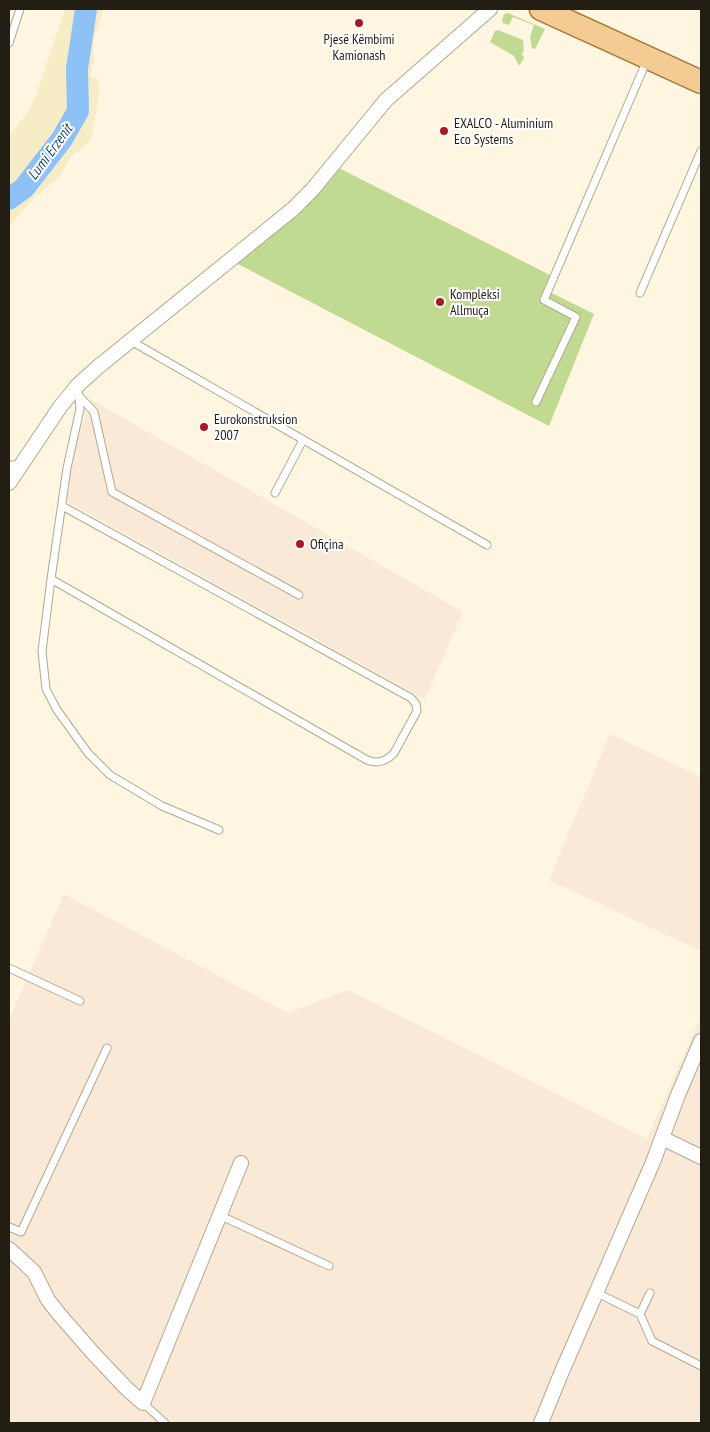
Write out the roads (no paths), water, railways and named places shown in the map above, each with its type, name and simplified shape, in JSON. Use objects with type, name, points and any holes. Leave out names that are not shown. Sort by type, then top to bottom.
[{"type":"main road","points":[[541,9],[701,82]]},
{"type":"street","points":[[9,483],[16,465],[60,407],[79,391],[98,367],[293,209],[312,190],[386,100],[490,9]]},
{"type":"street","points":[[541,1423],[662,1138],[678,1094],[701,1041]]},
{"type":"street","points":[[662,1138],[701,1157]]},
{"type":"street","points":[[9,1249],[34,1272],[48,1300],[59,1314],[119,1381],[143,1403],[241,1164]]},
{"type":"lane","points":[[9,43],[20,9]]},
{"type":"lane","points":[[536,402],[576,317],[544,300],[648,57]]},
{"type":"lane","points":[[640,293],[701,151]]},
{"type":"lane","points":[[131,341],[487,545]]},
{"type":"lane","points":[[79,391],[80,408],[67,468],[42,651],[46,689],[57,710],[88,753],[110,775],[162,806],[219,830]]},
{"type":"lane","points":[[79,391],[94,412],[112,492],[298,595]]},
{"type":"lane","points":[[275,493],[303,440]]},
{"type":"lane","points":[[51,579],[372,762],[390,758],[417,711],[416,704],[405,694],[62,506]]},
{"type":"lane","points":[[9,968],[80,1001]]},
{"type":"lane","points":[[9,1227],[21,1232],[107,1048]]},
{"type":"lane","points":[[220,1215],[328,1266]]},
{"type":"lane","points":[[597,1293],[640,1314],[652,1341],[701,1366]]},
{"type":"lane","points":[[640,1314],[650,1293]]},
{"type":"lane","points":[[143,1403],[166,1423]]},
{"type":"waterway","name":"Lumi Erzenit","points":[[9,199],[24,188],[62,139],[78,111],[77,69],[86,9]]},
{"type":"place","name":"Pjesë Këmbimi Kamionash","points":[[359,23]]},
{"type":"place","name":"EXALCO - Aluminium Eco Systems","points":[[444,131]]},
{"type":"place","name":"Kompleksi Allmuça","points":[[440,302]]},
{"type":"place","name":"Eurokonstruksion 2007","points":[[204,427]]},
{"type":"place","name":"Ofiçina","points":[[300,544]]}]
